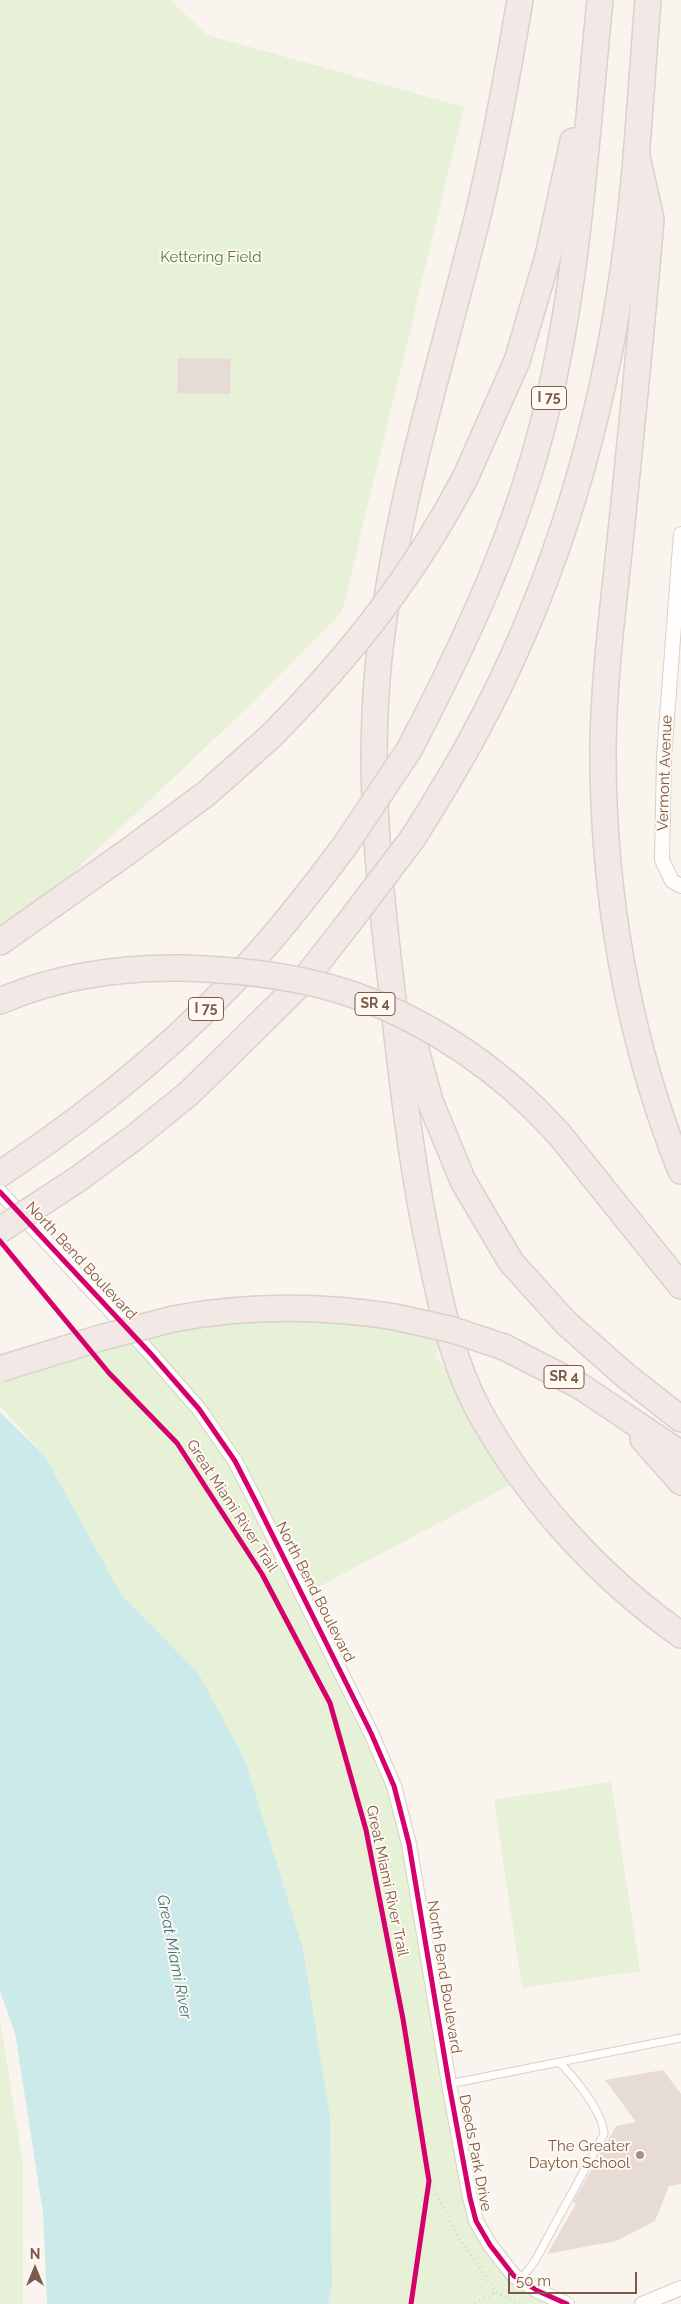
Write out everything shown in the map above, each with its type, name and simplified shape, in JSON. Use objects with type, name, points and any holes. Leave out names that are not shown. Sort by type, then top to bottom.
[{"type":"highway","points":[[520,0],[496,131],[478,212],[398,534],[378,666],[374,747],[378,857],[386,941],[408,1133],[439,1295],[454,1356],[477,1407],[522,1479],[586,1553],[631,1595],[681,1636]]},
{"type":"highway","points":[[0,1230],[78,1180],[188,1094],[304,980],[413,838],[462,757],[499,686],[536,604],[561,539],[579,480],[605,377],[622,282],[636,152],[648,0]]},
{"type":"highway","points":[[0,942],[126,854],[207,793],[271,736],[376,620],[430,540],[466,476],[517,361],[546,264],[599,11]]},
{"type":"highway","name":"I 75","points":[[0,1174],[43,1146],[140,1069],[219,996],[295,912],[344,847],[408,750],[464,642],[492,578],[514,519],[546,413],[568,304],[577,238],[599,11]]},
{"type":"highway","points":[[636,152],[652,219],[610,642],[604,743],[604,804],[613,908],[635,1021],[656,1102],[681,1171]]},
{"type":"highway","points":[[386,941],[430,1101],[462,1181],[511,1262],[566,1323],[626,1376],[681,1419]]},
{"type":"highway","name":"SR 4","points":[[0,1001],[41,987],[97,974],[149,968],[185,968],[272,975],[329,987],[379,1005],[459,1048],[506,1082],[559,1134],[681,1286]]},
{"type":"highway","name":"SR 4","points":[[0,1369],[100,1338],[173,1319],[223,1310],[284,1307],[395,1316],[444,1327],[504,1347],[580,1386],[681,1454]]},
{"type":"highway","points":[[620,1413],[681,1482]]},
{"type":"street","name":"Vermont Avenue","points":[[681,534],[677,635],[664,757],[662,860],[672,881],[681,886]]},
{"type":"street","name":"North Bend Boulevard","points":[[0,1192],[151,1354],[198,1409],[235,1461],[322,1632],[371,1733],[394,1786],[409,1844],[449,2084]]},
{"type":"street","name":"Deeds Park Drive","points":[[449,2084],[470,2198],[476,2220],[499,2257],[514,2276],[538,2291],[566,2304]]},
{"type":"street","points":[[642,2304],[681,2288]]},
{"type":"lane","points":[[449,2084],[681,2038]]},
{"type":"lane","points":[[521,2280],[536,2259],[604,2134],[604,2123],[572,2074],[559,2062]]},
{"type":"path","points":[[428,2172],[428,2190]]},
{"type":"path","points":[[429,2181],[460,2239],[496,2292],[520,2304]]},
{"type":"path","points":[[475,2304],[496,2292]]},
{"type":"green space","name":"Kettering Field","points":[[0,0],[170,0],[207,35],[464,107],[342,612],[246,709],[0,942]]},
{"type":"green space","points":[[258,1308],[453,1330],[435,1355],[522,1479],[303,1595],[394,1786],[470,2198],[514,2276],[567,2304],[328,2304],[332,2286],[330,2116],[303,1948],[245,1760],[199,1674],[121,1594],[45,1456],[0,1406],[0,1371]]},
{"type":"green space","points":[[611,1782],[640,1971],[522,1988],[494,1800]]},
{"type":"green space","points":[[0,2019],[23,2165],[23,2304],[0,2304]]},
{"type":"water","name":"Great Miami River","points":[[0,1412],[45,1456],[121,1594],[199,1674],[245,1760],[303,1948],[330,2116],[332,2286],[328,2304],[47,2304],[43,2213],[15,2033],[0,1991]]},
{"type":"building","points":[[178,358],[231,359],[230,394],[177,393]]},
{"type":"building","name":"The Greater Dayton School","points":[[663,2070],[681,2094],[681,2184],[669,2186],[655,2221],[616,2241],[547,2254],[576,2204],[573,2202],[616,2126],[636,2122],[605,2080]]},
{"type":"cycle path","name":"Great Miami River Trail","points":[[0,1192],[151,1354],[199,1409],[235,1461],[254,1498],[371,1733],[394,1786],[409,1844],[449,2084],[476,2221],[490,2245],[514,2276],[538,2291],[567,2304]]},
{"type":"cycle path","name":"Great Miami River Trail","points":[[0,1241],[109,1373],[177,1443],[262,1574],[330,1703],[366,1830],[403,2019],[429,2181],[411,2304]]},
{"type":"place","name":"The Greater Dayton School","points":[[640,2155]]}]
